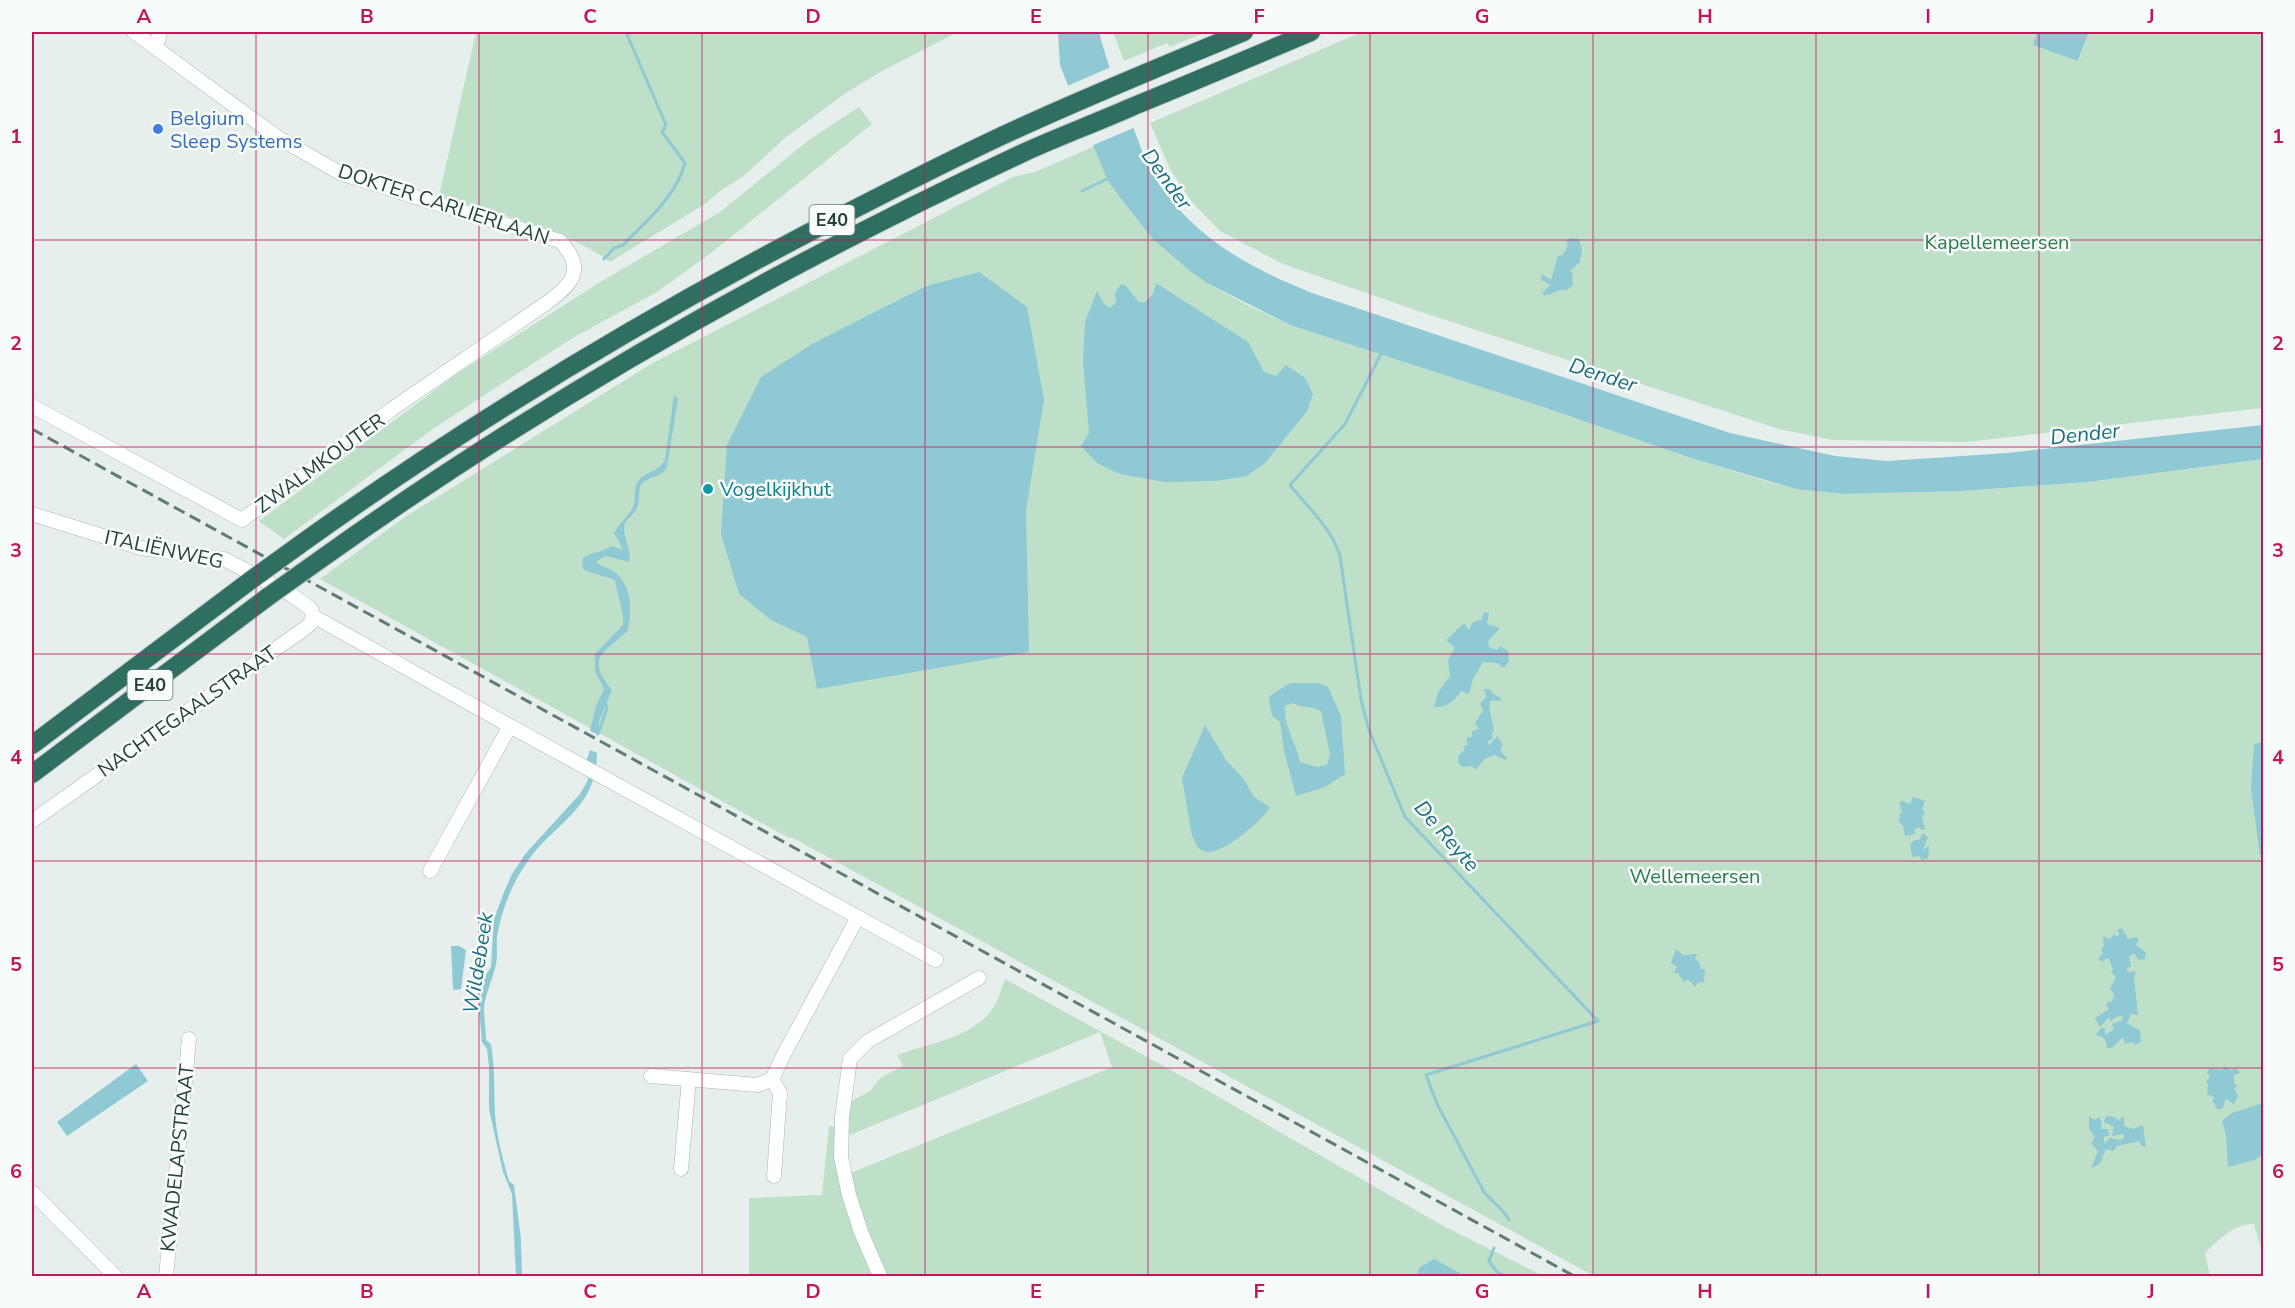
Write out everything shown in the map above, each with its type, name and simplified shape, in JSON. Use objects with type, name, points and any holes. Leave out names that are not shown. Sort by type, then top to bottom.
[{"type":"highway","name":"E40","points":[[32,745],[247,583],[389,480],[624,334],[731,272],[914,178],[1018,128],[1244,32]]},
{"type":"highway","name":"E40","points":[[32,774],[269,596],[404,500],[635,354],[745,293],[924,200],[1028,151],[1311,32]]},
{"type":"street","name":"DOKTER CARLIERLAAN","points":[[134,32],[277,137],[340,172],[463,213],[560,241],[570,251],[575,263],[572,279],[565,290]]},
{"type":"street","points":[[156,48],[160,32]]},
{"type":"street","name":"ZWALMKOUTER","points":[[32,406],[242,520],[392,409],[565,290]]},
{"type":"street","name":"ITALIËNWEG","points":[[32,514],[141,548],[224,559],[292,595],[311,609],[313,616]]},
{"type":"street","points":[[313,616],[936,960]]},
{"type":"street","name":"NACHTEGAALSTRAAT","points":[[32,821],[304,629],[311,623],[313,616]]},
{"type":"street","points":[[430,871],[510,726]]},
{"type":"street","points":[[651,1076],[758,1085],[772,1079],[858,917]]},
{"type":"street","points":[[880,1276],[861,1232],[849,1195],[841,1157],[842,1117],[850,1059],[868,1041],[979,978]]},
{"type":"street","name":"KWADELAPSTRAAT","points":[[166,1276],[189,1039]]},
{"type":"street","points":[[681,1169],[689,1079]]},
{"type":"street","points":[[772,1079],[780,1093],[774,1176]]},
{"type":"street","points":[[32,1192],[115,1276]]},
{"type":"green space","points":[[476,32],[958,32],[882,71],[846,93],[786,137],[745,175],[705,204],[610,262],[592,250],[550,231],[439,196]]},
{"type":"green space","points":[[1113,32],[1206,32],[1170,47],[1167,43],[1124,61]]},
{"type":"green space","name":"Kapellemeersen","points":[[1362,32],[2037,32],[2033,45],[2079,61],[2089,32],[2263,32],[2263,408],[1966,442],[1833,440],[1779,429],[1418,311],[1283,264],[1220,231],[1191,201],[1170,169],[1150,123]]},
{"type":"green space","points":[[859,107],[872,124],[711,253],[657,292],[576,336],[430,431],[284,539],[259,521],[458,373],[597,284],[720,212],[809,140]]},
{"type":"green space","name":"Wellemeersen","points":[[1095,146],[1108,181],[1190,271],[1249,306],[1290,325],[1766,481],[1796,489],[1844,494],[1962,491],[2088,482],[2263,459],[2263,1256],[2254,1224],[2247,1224],[2234,1229],[2205,1253],[2210,1276],[1594,1276],[791,837],[789,838],[320,579],[405,517],[651,364],[1013,177],[1035,172]]},
{"type":"green space","points":[[1005,979],[1189,1080],[1447,1228],[1543,1276],[1460,1276],[1460,1273],[1419,1268],[1417,1276],[884,1276],[869,1242],[848,1174],[1112,1067],[1100,1032],[845,1137],[848,1103],[870,1091],[880,1078],[903,1066],[897,1055],[953,1037],[979,1023],[997,1001]]},
{"type":"green space","points":[[829,1126],[835,1127],[837,1159],[877,1276],[749,1276],[749,1198],[822,1195]]},
{"type":"water","points":[[1058,32],[1099,32],[1113,77],[1147,163],[1169,197],[1185,216],[1223,248],[1244,261],[1312,293],[1730,433],[1835,456],[1887,461],[2007,453],[2263,425],[2263,459],[2088,482],[1962,491],[1844,494],[1796,489],[1694,459],[1540,406],[1290,325],[1207,283],[1152,238],[1108,181],[1060,65]]},
{"type":"water","points":[[2037,32],[2089,32],[2078,61],[2033,45]]},
{"type":"water","points":[[1571,238],[1579,239],[1582,250],[1580,262],[1570,271],[1574,274],[1572,276],[1573,285],[1567,290],[1544,295],[1542,293],[1550,285],[1541,280],[1542,274],[1551,280],[1558,256],[1563,255],[1568,245],[1566,241]]},
{"type":"water","points":[[979,272],[1027,307],[1044,400],[1026,510],[1029,652],[817,689],[807,637],[771,620],[739,594],[721,534],[727,445],[761,377],[812,344],[926,286]]},
{"type":"water","points":[[1156,283],[1248,342],[1264,372],[1276,376],[1286,365],[1305,378],[1313,394],[1307,411],[1266,462],[1247,476],[1216,481],[1164,482],[1120,474],[1097,463],[1081,446],[1089,433],[1083,362],[1085,322],[1097,291],[1104,304],[1110,308],[1116,302],[1115,293],[1121,284],[1126,286],[1139,302],[1144,303],[1153,294]]},
{"type":"water","points":[[674,395],[678,399],[667,467],[662,473],[641,484],[637,508],[627,520],[624,528],[629,562],[605,556],[596,562],[619,576],[627,590],[630,606],[628,630],[601,655],[599,661],[599,669],[612,690],[599,721],[599,735],[590,731],[596,706],[604,689],[595,671],[595,654],[623,625],[623,619],[615,580],[584,570],[582,562],[587,555],[612,546],[623,550],[614,533],[633,507],[639,480],[659,467],[665,460]]},
{"type":"water","points":[[1484,612],[1489,613],[1487,624],[1500,628],[1488,641],[1489,647],[1497,650],[1500,646],[1508,651],[1509,661],[1504,668],[1497,663],[1483,662],[1473,679],[1469,694],[1461,691],[1450,703],[1434,707],[1438,692],[1450,676],[1448,660],[1455,648],[1446,640],[1464,623],[1469,630],[1473,622],[1481,620]]},
{"type":"water","points":[[1290,683],[1319,683],[1328,687],[1341,716],[1345,774],[1325,787],[1296,796],[1284,751],[1280,722],[1272,716],[1269,699],[1271,695]],"holes":[[[1293,703],[1321,711],[1330,754],[1327,765],[1317,767],[1300,762],[1285,713],[1285,706]]]},
{"type":"water","points":[[1484,689],[1489,689],[1501,698],[1500,701],[1491,700],[1489,706],[1494,731],[1492,732],[1493,738],[1487,742],[1490,745],[1497,736],[1503,745],[1500,750],[1507,758],[1505,760],[1494,755],[1485,759],[1475,770],[1472,766],[1462,767],[1458,762],[1458,756],[1464,750],[1465,745],[1468,745],[1466,738],[1472,737],[1472,731],[1479,729],[1475,723],[1483,711],[1480,704],[1486,697]]},
{"type":"water","points":[[1205,725],[1226,760],[1243,778],[1254,797],[1270,807],[1242,835],[1224,847],[1208,852],[1199,849],[1192,836],[1182,778]]},
{"type":"water","points":[[2263,742],[2264,854],[2260,855],[2251,789],[2254,744]]},
{"type":"water","points":[[590,750],[597,753],[595,773],[590,789],[571,815],[525,865],[507,900],[497,937],[496,964],[485,1003],[486,1040],[491,1044],[493,1062],[497,1132],[509,1181],[514,1185],[521,1239],[522,1276],[516,1276],[512,1194],[503,1172],[489,1109],[489,1066],[487,1049],[482,1042],[479,1007],[485,976],[491,967],[494,919],[504,892],[512,874],[526,853],[580,794],[588,780],[587,759]]},
{"type":"water","points":[[1913,797],[1925,801],[1922,809],[1925,813],[1922,817],[1925,830],[1919,827],[1914,830],[1915,834],[1905,836],[1903,826],[1898,820],[1902,812],[1899,802],[1910,804]]},
{"type":"water","points":[[1923,833],[1928,837],[1923,850],[1929,846],[1928,858],[1922,860],[1919,856],[1912,857],[1910,845],[1914,840],[1919,840]]},
{"type":"water","points":[[2122,928],[2128,939],[2137,937],[2139,942],[2135,944],[2146,953],[2145,959],[2139,960],[2134,954],[2129,956],[2131,966],[2126,969],[2130,972],[2136,971],[2134,977],[2138,1015],[2131,1014],[2127,1023],[2140,1031],[2141,1041],[2136,1045],[2133,1042],[2125,1044],[2123,1037],[2112,1048],[2107,1048],[2104,1039],[2096,1035],[2101,1028],[2105,1028],[2105,1035],[2114,1029],[2112,1024],[2123,1020],[2122,1016],[2110,1022],[2109,1017],[2100,1027],[2095,1018],[2109,1009],[2106,1005],[2112,1002],[2114,994],[2110,989],[2116,977],[2111,972],[2113,970],[2109,959],[2106,958],[2103,962],[2098,959],[2103,953],[2101,951],[2104,945],[2103,936],[2110,939],[2114,934],[2118,937],[2117,930]]},
{"type":"water","points":[[451,946],[459,946],[466,950],[461,989],[453,990]]},
{"type":"water","points":[[1676,949],[1683,955],[1697,954],[1695,959],[1699,962],[1701,969],[1705,970],[1704,982],[1698,983],[1695,987],[1688,979],[1684,982],[1678,973],[1673,973],[1677,967],[1671,963]]},
{"type":"water","points":[[136,1064],[148,1081],[67,1136],[57,1122]]},
{"type":"water","points":[[2225,1067],[2232,1070],[2236,1068],[2240,1073],[2234,1075],[2234,1083],[2238,1086],[2234,1088],[2238,1096],[2234,1104],[2226,1099],[2222,1109],[2217,1109],[2212,1100],[2215,1098],[2207,1094],[2208,1084],[2206,1082],[2210,1077],[2207,1073],[2210,1068],[2221,1070]]},
{"type":"water","points":[[2263,1103],[2263,1154],[2255,1160],[2228,1167],[2226,1135],[2222,1121],[2232,1113]]},
{"type":"water","points":[[2089,1116],[2095,1120],[2099,1117],[2102,1122],[2101,1129],[2108,1129],[2109,1135],[2104,1137],[2104,1144],[2110,1138],[2121,1140],[2124,1138],[2123,1134],[2112,1136],[2114,1127],[2105,1124],[2104,1120],[2107,1116],[2117,1118],[2118,1121],[2124,1116],[2124,1126],[2133,1129],[2143,1125],[2146,1147],[2141,1146],[2140,1141],[2117,1146],[2113,1151],[2106,1149],[2100,1164],[2091,1168],[2098,1151],[2091,1143],[2095,1137],[2089,1129]]},
{"type":"water","points":[[1434,1259],[1460,1273],[1460,1276],[1417,1276],[1419,1268]]},
{"type":"pier","points":[[1111,67],[1136,127],[1091,146],[1065,87]]},
{"type":"waterway","name":"Wildebeek","points":[[604,259],[614,248],[623,245],[660,207],[675,187],[685,163],[662,132],[666,125],[626,32]]},
{"type":"waterway","points":[[1082,191],[1107,179]]},
{"type":"waterway","name":"De Reyte","points":[[1381,354],[1345,424],[1290,485],[1325,527],[1340,556],[1361,700],[1369,730],[1405,817],[1598,1021],[1426,1075],[1437,1104],[1484,1192],[1509,1220]]},
{"type":"waterway","name":"Wildebeek","points":[[598,734],[607,708],[604,701]]},
{"type":"waterway","name":"De Reyte","points":[[1494,1248],[1489,1261],[1497,1272],[1506,1276]]},
{"type":"railway","points":[[32,429],[1574,1276]]},
{"type":"place","name":"Belgium Sleep Systems","points":[[158,129]]},
{"type":"place","name":"Vogelkijkhut","points":[[708,489]]},
{"type":"water label","name":"Dender","points":[[1167,179]]},
{"type":"water label","name":"Dender","points":[[1603,375]]},
{"type":"water label","name":"Dender","points":[[2085,434]]}]
